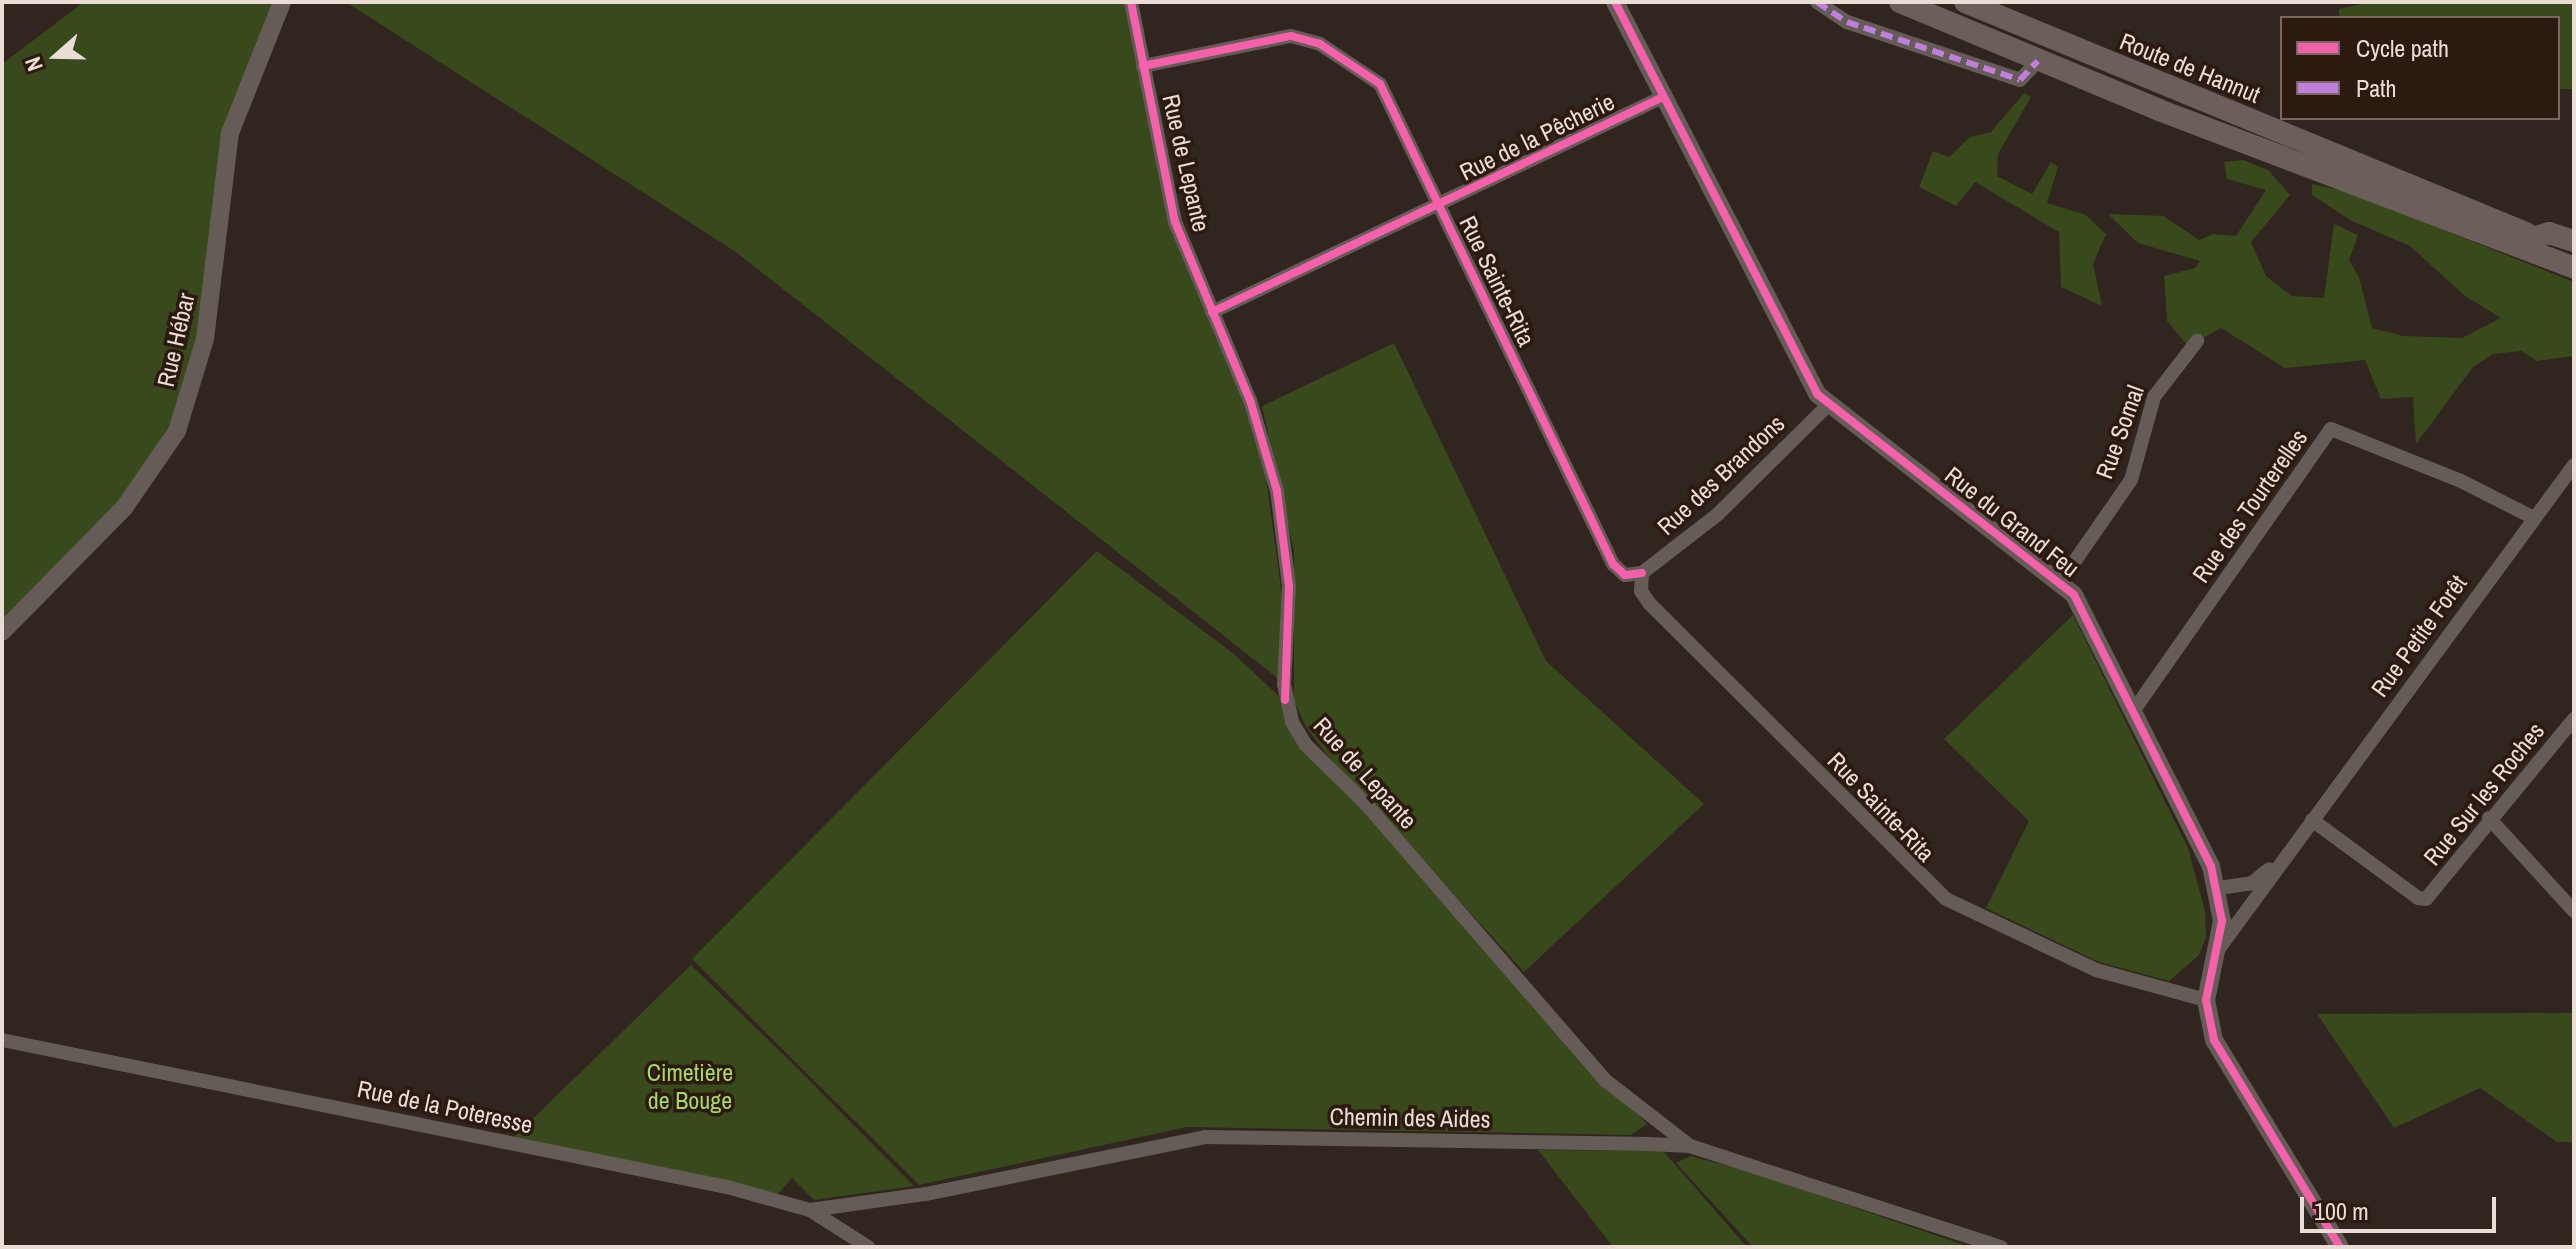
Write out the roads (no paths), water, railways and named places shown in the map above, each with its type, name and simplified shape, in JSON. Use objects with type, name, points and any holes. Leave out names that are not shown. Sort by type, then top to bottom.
[{"type":"main road","name":"Route de Hannut","points":[[1900,2],[2038,61],[2406,206],[2574,268]]},
{"type":"main road","name":"Route de Hannut","points":[[1965,2],[2574,252]]},
{"type":"main road","points":[[2406,206],[2574,279]]},
{"type":"main road","points":[[2536,237],[2549,233],[2574,241]]},
{"type":"street","name":"Rue Hébar","points":[[2,632],[124,508],[164,456],[177,431],[205,339],[230,133],[282,2]]},
{"type":"street","name":"Rue de Lepante","points":[[1131,2],[1175,222],[1250,400],[1277,491],[1289,586],[1285,700],[1305,744],[1366,804],[1605,1080],[1690,1146]]},
{"type":"street","name":"Rue du Grand Feu","points":[[1615,2],[1802,371],[1827,406],[2061,581],[2074,595],[2208,857],[2218,888],[2222,921],[2206,1000],[2214,1040],[2246,1099],[2340,1247]]},
{"type":"street","points":[[1817,2],[1847,22],[2020,80],[2038,61]]},
{"type":"street","name":"Rue Sainte-Rita","points":[[1143,66],[1291,36],[1320,44],[1380,84],[1613,564],[1625,575],[1642,573],[1641,591],[1649,603],[1946,899],[2096,970],[2206,1000]]},
{"type":"street","name":"Rue de la Pêcherie","points":[[1212,312],[1439,207],[1661,98]]},
{"type":"street","name":"Rue Somal","points":[[2061,581],[2131,480],[2154,397],[2197,341]]},
{"type":"street","name":"Rue des Brandons","points":[[1642,573],[1718,514],[1827,406]]},
{"type":"street","name":"Rue des Tourterelles","points":[[2134,710],[2331,429],[2461,481],[2532,517]]},
{"type":"street","name":"Rue Petite Forêt","points":[[2217,951],[2532,517],[2574,465]]},
{"type":"street","name":"Rue Sur les Roches","points":[[2312,820],[2418,898],[2426,899],[2489,818],[2574,719]]},
{"type":"street","points":[[2489,818],[2574,911]]},
{"type":"street","name":"Rue Petite Forêt","points":[[2218,888],[2264,877],[2287,840],[2300,834]]},
{"type":"street","name":"Rue de la Poteresse","points":[[2,1040],[727,1187],[810,1210],[868,1247]]},
{"type":"street","name":"Chemin des Aides","points":[[810,1210],[926,1194],[1205,1137],[1690,1146],[2001,1247]]},
{"type":"park label","name":"Cimetière de Bouge","points":[[690,1087]]}]
